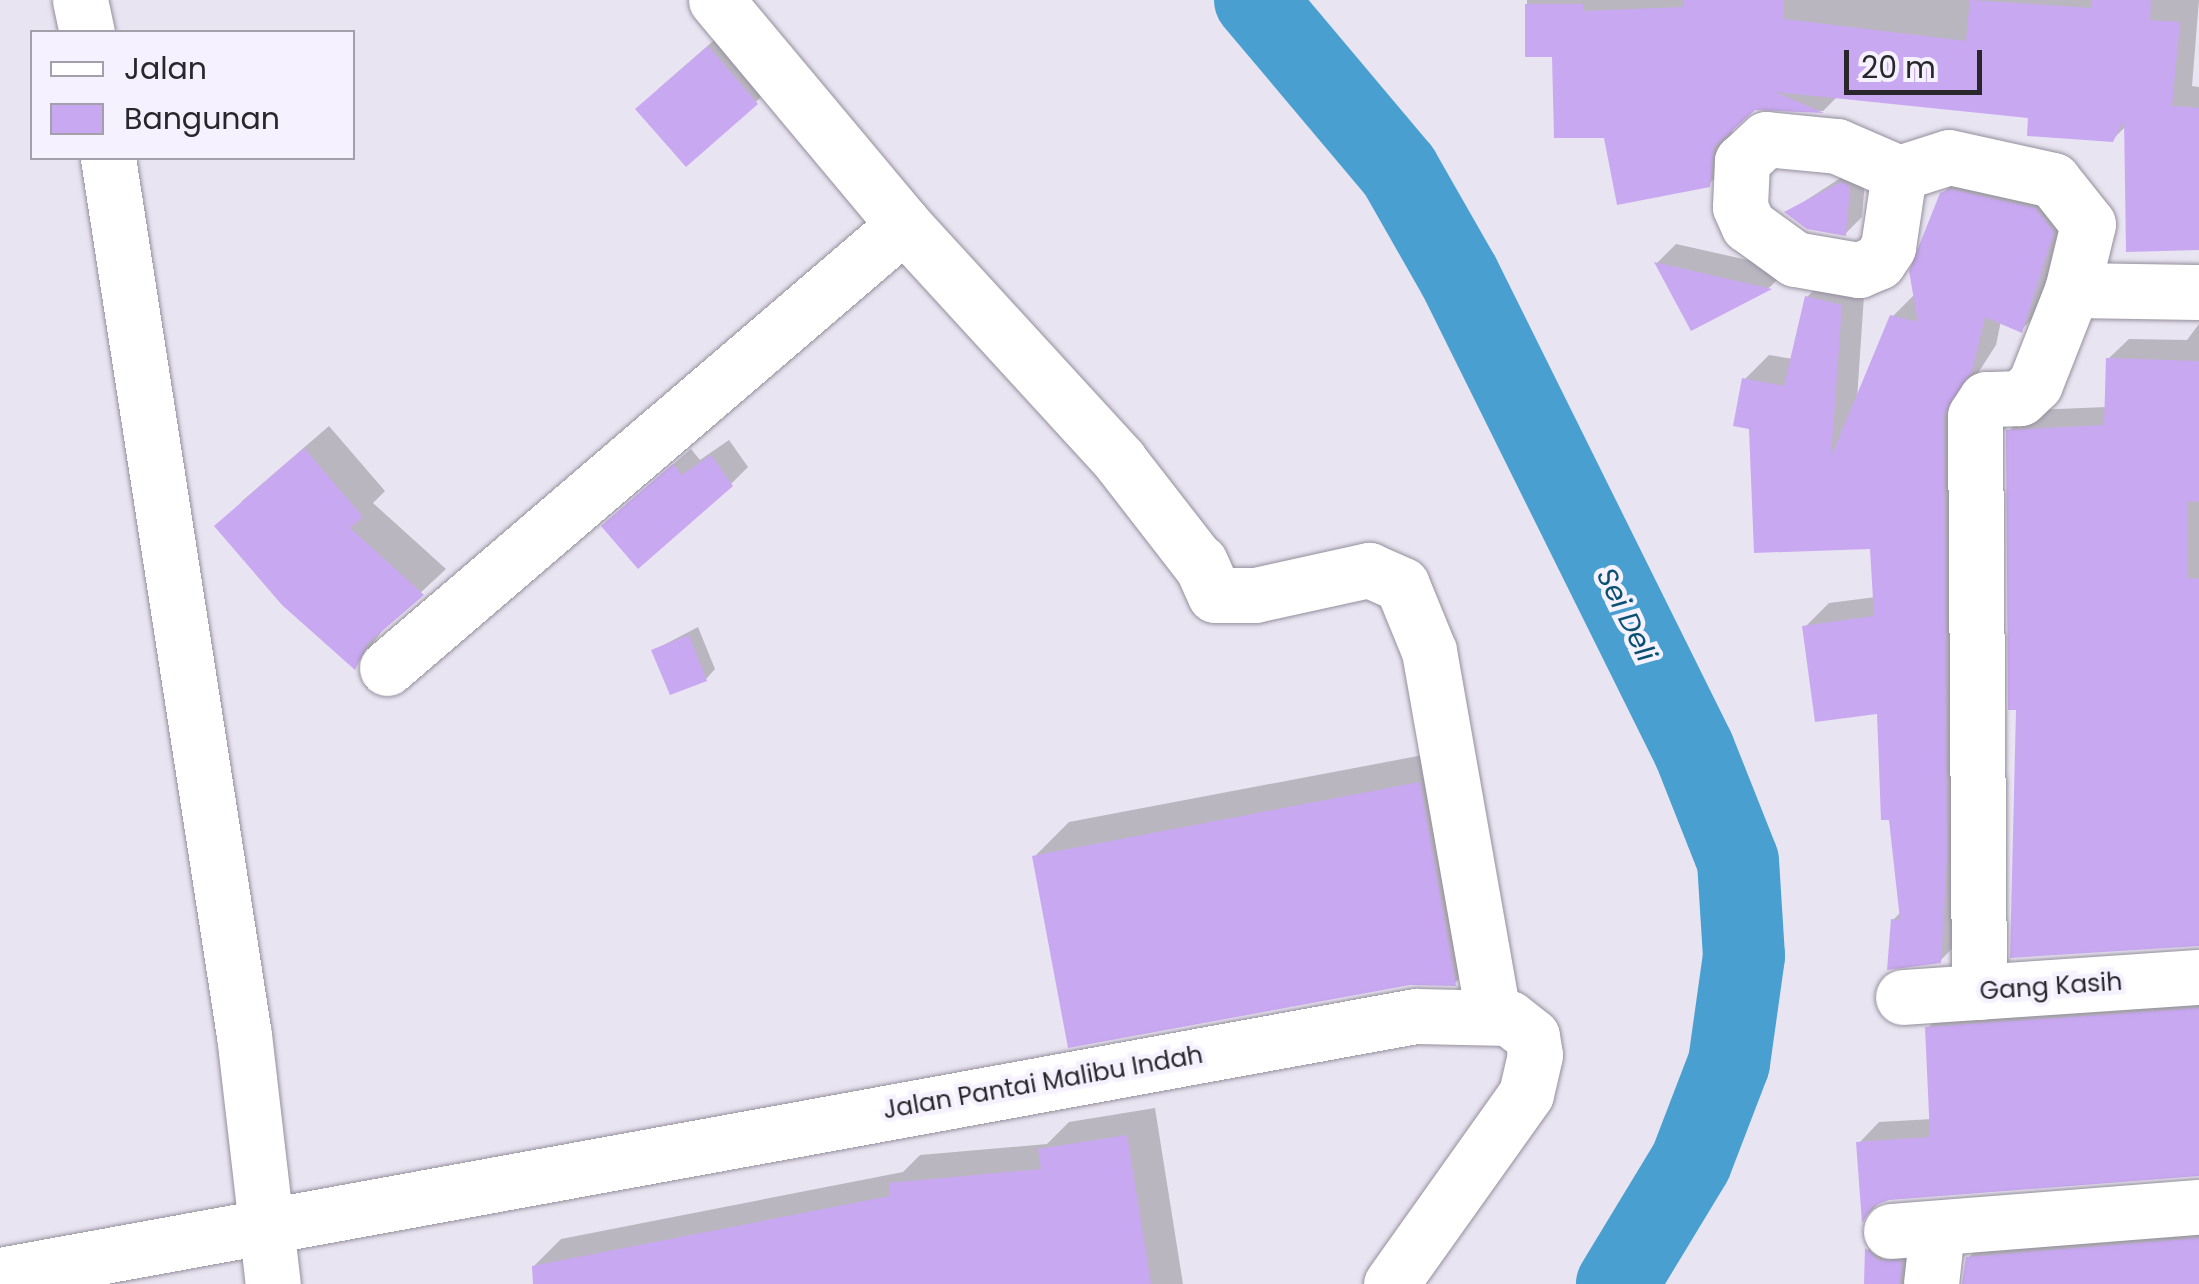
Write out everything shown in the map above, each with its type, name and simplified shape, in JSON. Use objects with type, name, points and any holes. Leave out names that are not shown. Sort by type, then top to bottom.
[{"type":"street","points":[[80,0],[87,30]]},
{"type":"street","points":[[716,0],[904,225],[1119,460],[1201,564],[1215,594],[1256,595],[1369,570],[1402,586],[1429,651],[1493,1014],[1510,1018],[1532,1036],[1535,1055],[1526,1094],[1391,1284]]},
{"type":"street","points":[[1899,173],[1949,157],[2053,180],[2088,224],[2072,290],[2031,390],[2020,398],[1986,399],[1975,416],[1979,992]]},
{"type":"street","points":[[108,160],[244,1035],[262,1227],[273,1284]]},
{"type":"street","points":[[388,668],[904,225]]},
{"type":"street","points":[[2072,290],[2199,292]]},
{"type":"street","name":"Gang Kasih","points":[[1903,996],[2199,977]]},
{"type":"street","name":"Jalan Pantai Malibu Indah","points":[[0,1275],[1416,1016],[1493,1014]]},
{"type":"street","points":[[1932,1284],[1914,1231],[2199,1207]]},
{"type":"building","points":[[1684,0],[1784,0],[1784,19],[1966,41],[1970,0],[2091,8],[2091,0],[2151,0],[2150,20],[2180,22],[2172,106],[2199,108],[2199,250],[2126,252],[2124,119],[2113,142],[2027,136],[2028,118],[1775,92],[1824,113],[1755,110],[1714,147],[1710,187],[1617,205],[1604,138],[1554,138],[1552,57],[1525,57],[1525,4],[1583,4],[1583,11],[1684,7]]},
{"type":"building","points":[[708,46],[758,104],[686,167],[635,109]]},
{"type":"building","points":[[1841,182],[1850,186],[1846,236],[1807,229],[1784,212]]},
{"type":"building","points":[[1950,189],[2035,208],[2054,232],[2022,333],[1985,317],[1972,371],[1944,415],[1947,857],[1941,963],[1887,970],[1891,919],[1900,920],[1889,820],[1881,820],[1877,714],[1815,722],[1802,626],[1874,616],[1870,549],[1754,553],[1749,429],[1733,426],[1742,378],[1784,386],[1805,296],[1842,305],[1831,457],[1890,315],[1918,322],[1909,271],[1940,193]]},
{"type":"building","points":[[1654,262],[1772,289],[1691,331]]},
{"type":"building","points":[[2106,358],[2199,361],[2199,502],[2188,501],[2188,578],[2199,579],[2199,946],[2010,958],[2016,710],[2008,710],[2006,430],[2104,425]]},
{"type":"building","points":[[304,448],[363,517],[350,528],[424,595],[367,644],[355,670],[282,605],[214,526]]},
{"type":"building","points":[[711,455],[733,486],[638,569],[601,526],[673,464],[682,475]]},
{"type":"building","points":[[689,635],[707,681],[670,695],[651,650]]},
{"type":"building","points":[[1420,782],[1456,986],[1410,985],[1068,1048],[1032,856]]},
{"type":"building","points":[[2199,1008],[2199,1176],[1889,1200],[1873,1206],[1862,1223],[1856,1142],[1930,1137],[1925,1027]]},
{"type":"building","points":[[1127,1135],[1151,1284],[533,1284],[532,1266],[890,1196],[889,1183],[1041,1169],[1038,1149]]},
{"type":"building","points":[[2199,1238],[2199,1284],[1962,1284],[1966,1257]]},
{"type":"building","points":[[1865,1248],[1878,1260],[1902,1261],[1900,1284],[1864,1284]]},
{"type":"waterway","name":"Sei Deli","points":[[1255,0],[1399,171],[1459,276],[1694,750],[1738,861],[1744,956],[1729,1063],[1691,1162],[1617,1284]]}]
